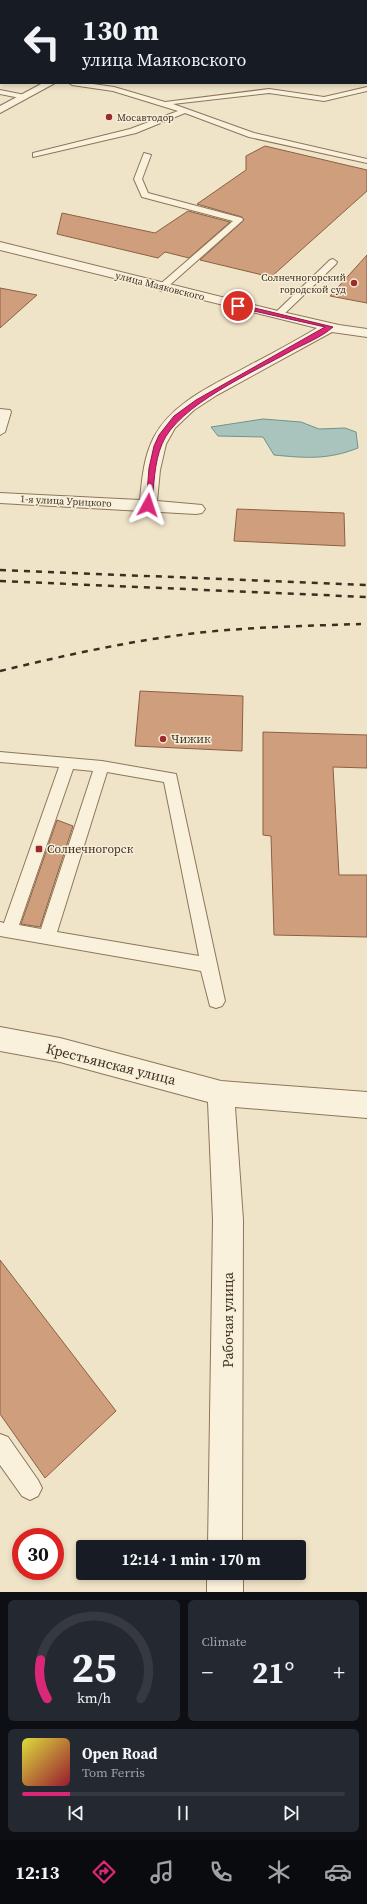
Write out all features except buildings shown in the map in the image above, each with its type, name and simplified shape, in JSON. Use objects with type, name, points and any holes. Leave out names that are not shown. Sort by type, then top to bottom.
[{"type":"street","points":[[0,110],[48,84]]},
{"type":"street","name":"улица Маяковского","points":[[0,246],[278,316],[367,333]]},
{"type":"street","points":[[148,505],[152,468],[158,446],[163,435],[176,418],[198,401],[330,327]]},
{"type":"street","name":"1-я улица Урицкого","points":[[0,498],[148,505],[196,509]]},
{"type":"street","name":"Крестьянская улица","points":[[0,1039],[60,1050],[221,1093],[367,1106]]},
{"type":"street","name":"Рабочая улица","points":[[221,1093],[228,1220],[226,1540]]},
{"type":"street","points":[[225,1580],[225,1592]]},
{"type":"lane","points":[[78,84],[114,90],[166,104],[252,135],[367,161]]},
{"type":"lane","points":[[166,104],[269,91],[324,99],[367,89]]},
{"type":"lane","points":[[0,92],[25,96]]},
{"type":"lane","points":[[36,155],[133,130],[185,111]]},
{"type":"lane","points":[[147,155],[138,179],[145,195],[239,220],[162,288]]},
{"type":"lane","points":[[278,316],[333,262]]},
{"type":"lane","points":[[0,412],[6,412],[0,432]]},
{"type":"lane","points":[[0,757],[102,766],[171,778],[216,1001]]},
{"type":"lane","points":[[68,763],[4,930],[208,965]]},
{"type":"lane","points":[[47,938],[102,766]]},
{"type":"lane","points":[[0,1446],[30,1488]]},
{"type":"water","points":[[263,419],[301,422],[319,429],[345,428],[356,432],[358,448],[337,455],[316,457],[274,455],[263,437],[218,436],[211,427]]},
{"type":"railway","points":[[0,570],[367,585]]},
{"type":"railway","points":[[0,581],[367,597]]},
{"type":"railway","points":[[0,671],[94,650],[188,634],[252,628],[361,624]]},
{"type":"place","name":"Мосавтодор","points":[[109,117]]},
{"type":"place","name":"Солнечногорский городской суд","points":[[354,283]]},
{"type":"place","name":"Чижик","points":[[163,739]]},
{"type":"place","name":"Солнечногорск","points":[[39,849]]},
{"type":"route","points":[[148,505],[154,456],[163,435],[182,412],[198,401],[330,327],[238,306]]}]
